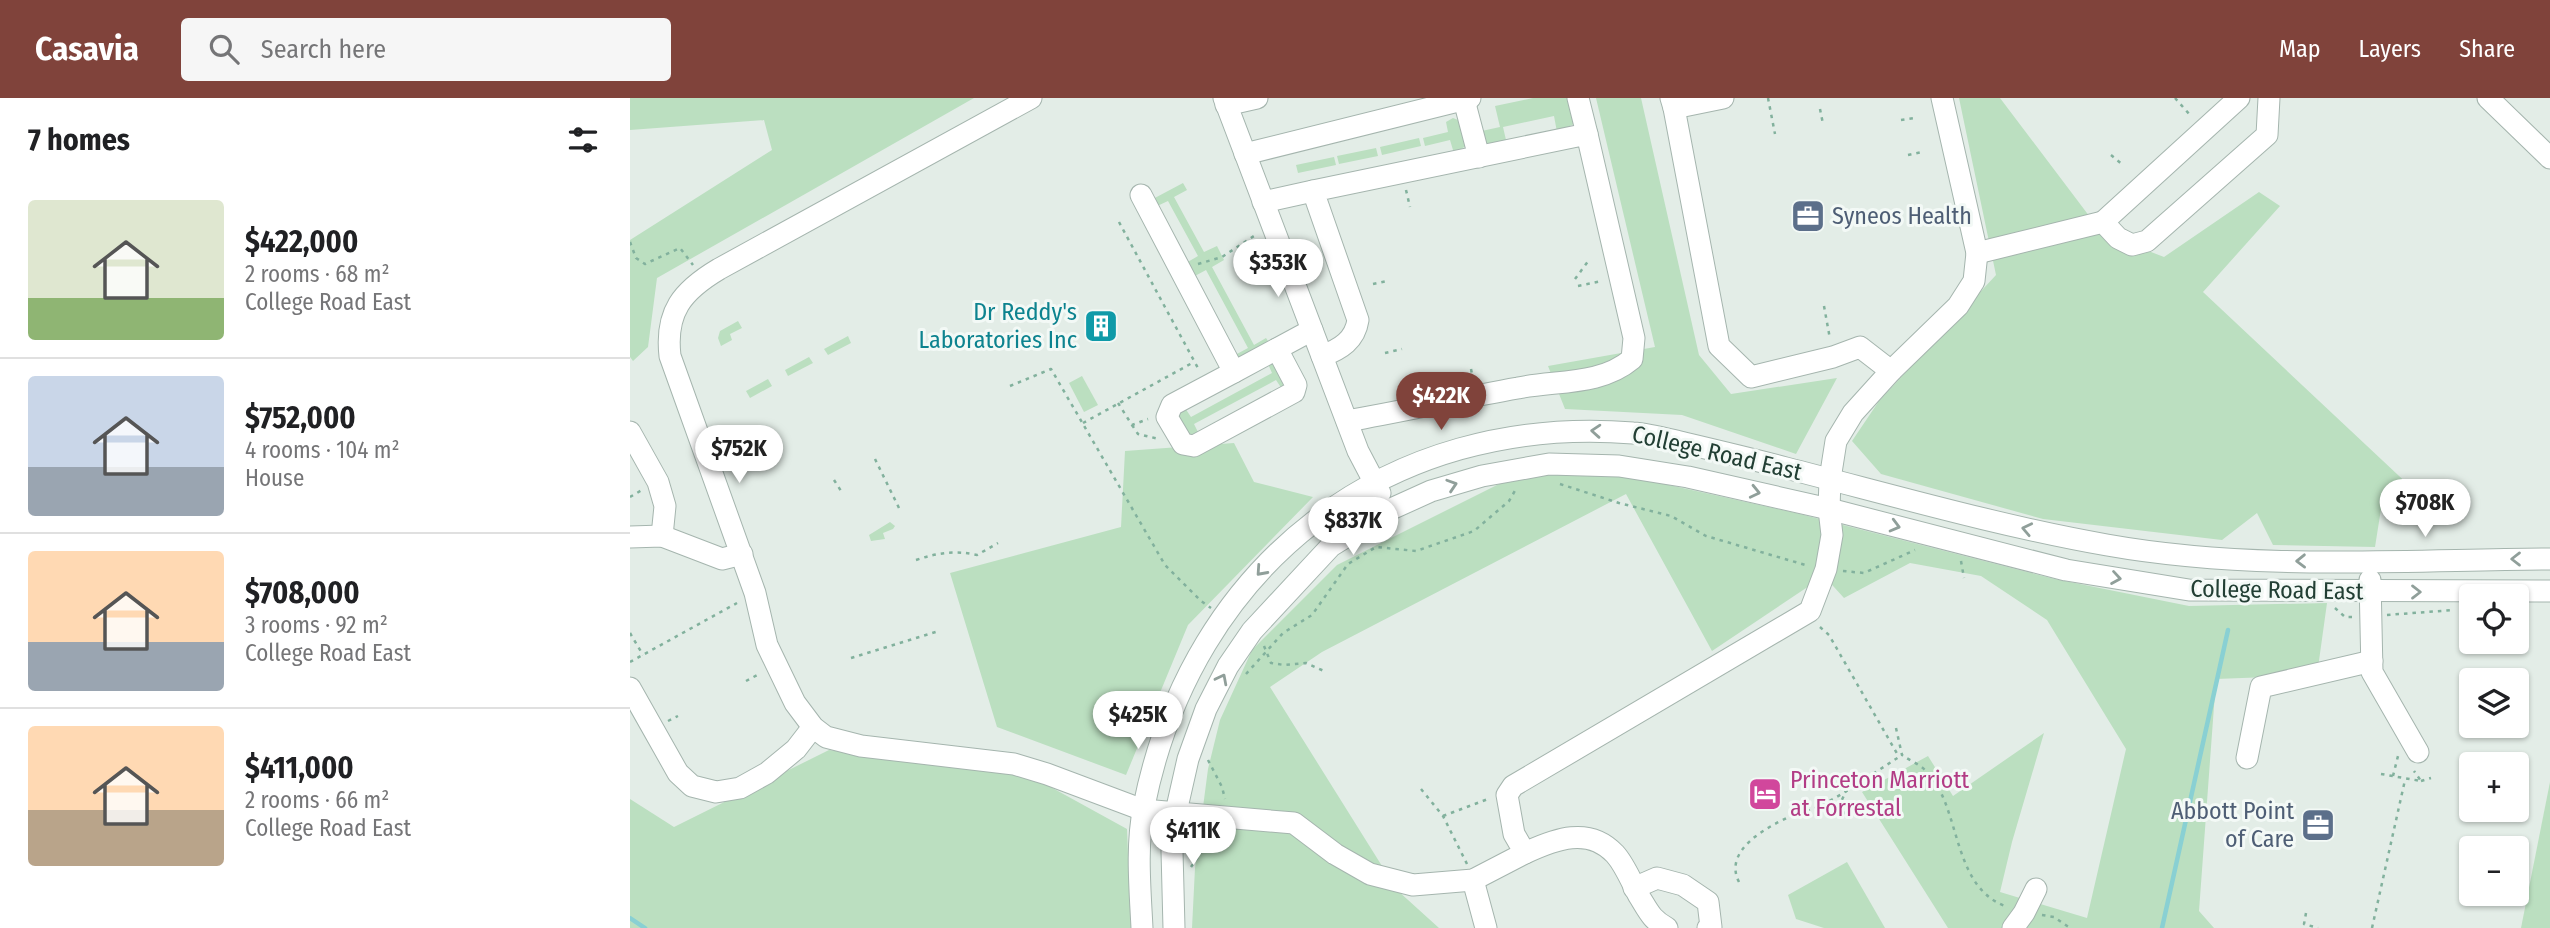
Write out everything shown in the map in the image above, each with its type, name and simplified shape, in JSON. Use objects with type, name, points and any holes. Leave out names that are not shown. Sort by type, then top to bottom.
[{"type":"street","points":[[1031,98],[698,281],[683,296],[672,316],[668,336],[670,356],[742,554],[755,593],[767,645],[795,703],[813,727],[826,737],[861,746],[1014,764],[1143,810],[1294,823],[1335,854],[1370,874],[1413,885],[1473,880],[1551,841],[1577,836],[1600,841],[1616,855],[1653,921],[1667,928]]},
{"type":"street","points":[[1257,98],[1225,101],[1358,451],[1389,510]]},
{"type":"street","points":[[1347,421],[1521,387],[1577,382],[1622,367],[1632,359],[1634,338],[1578,98]]},
{"type":"street","points":[[1723,98],[1673,103],[1719,346],[1751,377],[1860,347],[1891,371]]},
{"type":"street","points":[[1525,853],[1514,834],[1507,795],[1513,786],[1810,611],[1826,569],[1832,535],[1830,479],[1836,441],[1853,413],[1891,371],[1958,306],[1974,281],[1977,253],[1942,98]]},
{"type":"street","points":[[1977,253],[2103,222],[2239,98]]},
{"type":"street","points":[[2103,222],[2118,238],[2132,245],[2147,241],[2267,135],[2269,98]]},
{"type":"street","points":[[2488,98],[2550,158]]},
{"type":"street","points":[[1245,154],[1467,99],[1479,157]]},
{"type":"street","points":[[1263,202],[1587,134]]},
{"type":"street","points":[[1313,191],[1358,320],[1356,335],[1338,350],[1322,356]]},
{"type":"street","points":[[1141,195],[1234,372]]},
{"type":"street","points":[[1277,349],[1296,386],[1294,392],[1194,446],[1183,444],[1167,417],[1172,405],[1312,330]]},
{"type":"street","name":"College Road East","points":[[1142,928],[1139,852],[1143,810],[1175,705],[1197,655],[1223,615],[1264,566],[1306,527],[1374,482],[1408,466],[1459,448],[1517,435],[1578,429],[1640,433],[2003,524],[2108,545],[2204,558],[2278,561],[2550,559]]},
{"type":"street","points":[[630,432],[658,482],[665,506],[662,536]]},
{"type":"street","name":"College Road East","points":[[1174,928],[1172,850],[1176,812],[1188,759],[1206,709],[1228,666],[1252,631],[1331,546],[1389,510],[1482,475],[1549,464],[1619,466],[1688,477],[1829,509],[2066,570],[2189,590],[2550,591]]},
{"type":"street","points":[[630,537],[662,536],[722,559],[742,554]]},
{"type":"street","points":[[2369,560],[2372,671],[2409,751]]},
{"type":"street","points":[[2247,758],[2261,687],[2372,661]]},
{"type":"street","points":[[630,688],[677,773],[692,786],[716,792],[740,788],[767,774],[796,749],[813,727]]},
{"type":"street","points":[[1634,888],[1657,878],[1683,885],[1708,902],[1711,927],[1708,928]]},
{"type":"street","points":[[1473,880],[1486,928]]},
{"type":"street","points":[[2018,920],[2036,889]]},
{"type":"path","points":[[1768,98],[1775,134]]},
{"type":"path","points":[[2175,98],[2204,130]]},
{"type":"path","points":[[1820,109],[1823,124]]},
{"type":"path","points":[[1901,120],[1915,118]]},
{"type":"path","points":[[1908,155],[1922,152]]},
{"type":"path","points":[[2111,155],[2123,165]]},
{"type":"path","points":[[1119,222],[1208,386]]},
{"type":"path","points":[[1154,286],[1181,271],[1222,257],[1262,231],[1273,227]]},
{"type":"path","points":[[630,242],[636,258],[645,264],[680,248],[692,264],[698,281]]},
{"type":"path","points":[[1575,279],[1589,260]]},
{"type":"path","points":[[1578,286],[1619,277]]},
{"type":"path","points":[[1373,284],[1387,281]]},
{"type":"path","points":[[1824,306],[1833,356]]},
{"type":"path","points":[[1385,353],[1402,349]]},
{"type":"path","points":[[1083,422],[1195,362]]},
{"type":"path","points":[[1010,386],[1051,369],[1165,565],[1201,601],[1223,615]]},
{"type":"path","points":[[1118,403],[1138,434],[1183,444]]},
{"type":"path","points":[[1132,425],[1168,411]]},
{"type":"path","points":[[875,459],[899,508]]},
{"type":"path","points":[[834,481],[843,494]]},
{"type":"path","points":[[1244,676],[1283,633],[1312,615],[1348,564],[1376,547],[1416,551],[1474,531],[1509,501],[1521,481]]},
{"type":"path","points":[[1552,481],[1619,503],[1671,516],[1706,536],[1826,569],[1864,573],[1918,549]]},
{"type":"path","points":[[916,560],[959,551],[977,555],[998,543]]},
{"type":"path","points":[[1961,558],[1964,578]]},
{"type":"path","points":[[630,662],[744,599]]},
{"type":"path","points":[[2333,607],[2345,617],[2457,610]]},
{"type":"path","points":[[1816,625],[1825,629],[1829,635],[1901,756],[1926,771],[1943,798],[1956,842],[1978,886],[2018,920],[2054,917],[2070,928]]},
{"type":"path","points":[[851,658],[939,631]]},
{"type":"path","points":[[1252,631],[1268,651],[1271,663],[1306,663],[1324,671]]},
{"type":"path","points":[[630,633],[642,655]]},
{"type":"path","points":[[1896,728],[1901,756]]},
{"type":"path","points":[[2393,776],[2409,751]]},
{"type":"path","points":[[1191,878],[1192,865],[1213,834],[1225,798],[1207,754]]},
{"type":"path","points":[[1739,882],[1735,875],[1736,857],[1747,843],[1788,817],[1815,808],[1901,756]]},
{"type":"path","points":[[2421,781],[2431,778]]},
{"type":"path","points":[[2372,928],[2405,780]]},
{"type":"path","points":[[1421,789],[1443,816],[1463,853],[1473,880]]},
{"type":"path","points":[[1845,814],[1839,806],[1847,789]]},
{"type":"path","points":[[1443,816],[1491,798]]},
{"type":"path","points":[[2306,913],[2304,924],[2318,928]]},
{"type":"green space","points":[[630,98],[974,98],[657,278],[648,347],[633,361],[630,357],[630,240],[772,150],[764,120],[630,130]]},
{"type":"green space","points":[[1533,98],[1570,98],[1574,124],[1557,132],[1554,116],[1503,127],[1506,140],[1485,145],[1477,132],[1500,127],[1495,106]]},
{"type":"green space","points":[[1596,98],[1641,98],[1699,355],[1731,394],[1837,378],[1796,454],[1682,415],[1565,409],[1548,366],[1655,347]]},
{"type":"green space","points":[[1959,98],[2000,98],[2102,233],[2164,257],[2259,192],[2280,206],[2203,292],[2430,505],[2381,509],[2375,547],[2273,545],[2257,513],[2222,540],[2043,519],[1881,474],[1852,441],[1879,401],[1996,275]]},
{"type":"green space","points":[[1453,118],[1463,122],[1466,146],[1456,152],[1450,140],[1425,146],[1423,138],[1448,132],[1446,122]]},
{"type":"green space","points":[[1419,138],[1421,146],[1382,155],[1380,147]]},
{"type":"green space","points":[[1376,148],[1378,156],[1339,164],[1337,156]]},
{"type":"green space","points":[[1334,157],[1336,165],[1298,173],[1296,165]]},
{"type":"green space","points":[[1183,183],[1187,190],[1174,197],[1204,252],[1217,246],[1224,260],[1212,267],[1254,345],[1266,338],[1270,344],[1239,361],[1235,355],[1248,348],[1206,270],[1193,277],[1186,263],[1198,256],[1168,201],[1155,207],[1151,200]]},
{"type":"green space","points":[[738,321],[742,328],[730,334],[732,340],[721,346],[718,338],[720,331]]},
{"type":"green space","points":[[848,336],[851,343],[828,355],[824,349]]},
{"type":"green space","points":[[809,357],[813,363],[788,376],[785,370]]},
{"type":"green space","points":[[1274,360],[1288,386],[1282,389],[1276,380],[1194,424],[1199,434],[1191,438],[1177,413],[1185,408],[1191,417],[1272,373],[1268,364]]},
{"type":"green space","points":[[1082,376],[1098,405],[1084,412],[1069,383]]},
{"type":"green space","points":[[768,379],[772,386],[750,398],[746,391]]},
{"type":"green space","points":[[1234,443],[1254,482],[1313,497],[1188,625],[1126,775],[997,727],[950,573],[1121,527],[1125,451]]},
{"type":"green space","points":[[1523,472],[1619,474],[1796,513],[2055,579],[2189,606],[2327,603],[2317,675],[2216,679],[2199,911],[2214,928],[1948,928],[1862,792],[1928,756],[1953,796],[2044,733],[2000,892],[2087,918],[2126,749],[2047,620],[1981,576],[1910,563],[1844,598],[1824,576],[1712,651],[1626,494],[1322,652],[1270,687],[1397,890],[1439,928],[1192,928],[1195,868],[1208,769],[1220,720],[1252,650],[1337,565]]},
{"type":"green space","points":[[890,522],[895,526],[883,533],[885,539],[871,541],[869,535]]},
{"type":"green space","points":[[829,750],[1027,774],[1127,829],[1131,928],[630,928],[630,799],[674,827]]},
{"type":"green space","points":[[2550,782],[2550,928],[2521,928],[2525,906],[2529,906],[2529,888]]},
{"type":"green space","points":[[1847,862],[1885,928],[1824,928],[1796,919],[1788,895]]},
{"type":"waterway","points":[[2162,928],[2228,630]]},
{"type":"waterway","points":[[630,918],[645,928]]},
{"type":"place","name":"Syneos Health","points":[[1808,216]]},
{"type":"place","name":"Dr Reddy's Laboratories Inc","points":[[1101,326]]},
{"type":"place","name":"Princeton Marriott at Forrestal","points":[[1765,794]]},
{"type":"place","name":"Abbott Point of Care","points":[[2318,825]]}]
